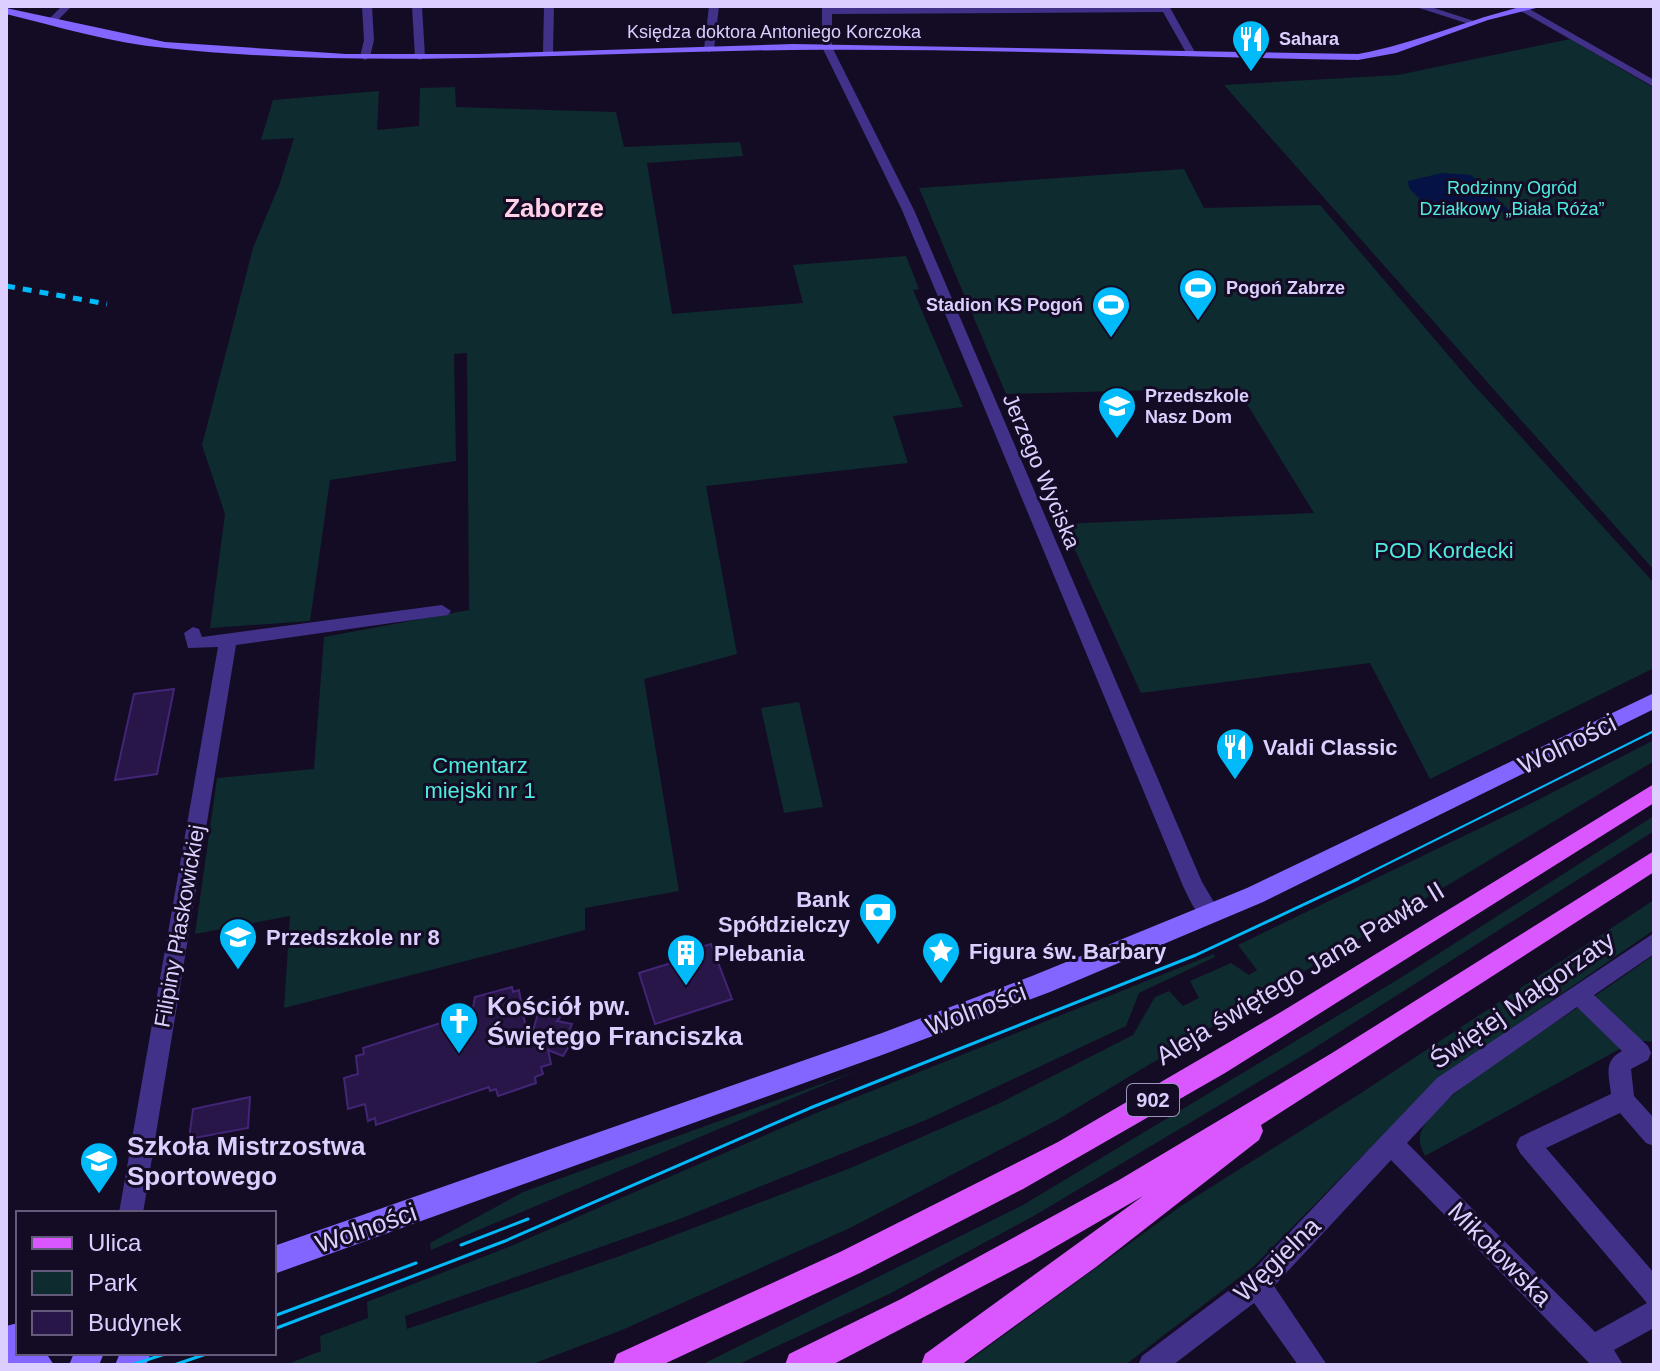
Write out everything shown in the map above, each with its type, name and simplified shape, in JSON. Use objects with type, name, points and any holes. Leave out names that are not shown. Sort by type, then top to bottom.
[{"type":"main road","name":"Aleja świętego Jana Pawła II","points":[[628,1365],[813,1282],[1067,1151],[1291,1018],[1654,792]]},
{"type":"main road","points":[[800,1365],[1069,1225],[1337,1064],[1654,860]]},
{"type":"main road","points":[[936,1365],[1086,1257],[1337,1064]]},
{"type":"street","points":[[51,22],[67,6]]},
{"type":"street","points":[[365,57],[369,40],[367,6]]},
{"type":"street","points":[[417,6],[420,57]]},
{"type":"street","points":[[548,53],[549,6]]},
{"type":"street","points":[[709,49],[714,6]]},
{"type":"street","points":[[1418,6],[1472,22]]},
{"type":"street","name":"Księdza doktora Antoniego Korczoka","points":[[6,11],[165,45],[365,57],[827,47],[1358,57],[1392,51],[1472,22],[1520,8],[1539,6]]},
{"type":"street","points":[[827,47],[828,8],[1165,8],[1191,54]]},
{"type":"street","points":[[1520,8],[1654,84]]},
{"type":"street","name":"Jerzego Wyciska","points":[[827,47],[908,210],[1188,874],[1211,914]]},
{"type":"street","points":[[193,633],[194,644],[442,611]]},
{"type":"street","name":"Filipiny Płaskowickiej","points":[[131,1211],[228,640]]},
{"type":"street","name":"Wolności","points":[[276,1259],[882,1044],[1211,914],[1458,798],[1654,700]]},
{"type":"street","name":"Świętej Małgorzaty","points":[[1393,1141],[1445,1086],[1654,942]]},
{"type":"street","points":[[1578,994],[1640,1053],[1619,1064],[1623,1100],[1654,1135]]},
{"type":"street","points":[[1623,1100],[1528,1145],[1654,1293]]},
{"type":"street","name":"Węgielna","points":[[1151,1365],[1257,1285],[1393,1141]]},
{"type":"street","name":"Mikołowska","points":[[1393,1141],[1401,1155],[1602,1356]]},
{"type":"street","points":[[1257,1285],[1314,1365]]},
{"type":"street","points":[[1602,1356],[1654,1313]]},
{"type":"street","points":[[6,1354],[39,1365]]},
{"type":"green space","name":"Rodzinny Ogród Działkowy „Biała Róża”","points":[[1570,39],[1654,88],[1654,570],[1224,85],[1398,75]]},
{"type":"green space","name":"Cmentarz miejski nr 1","points":[[455,87],[456,107],[616,112],[624,147],[740,142],[743,156],[647,163],[672,314],[803,303],[793,265],[906,256],[919,289],[913,290],[963,407],[893,416],[908,463],[706,486],[737,654],[644,679],[679,891],[585,908],[585,930],[284,1008],[290,916],[195,934],[217,778],[314,769],[324,637],[469,610],[467,353],[454,354],[456,461],[330,480],[310,621],[210,628],[225,514],[202,445],[253,248],[280,183],[294,138],[261,140],[273,100],[379,91],[377,130],[419,126],[420,88]]},
{"type":"green space","name":"POD Kordecki","points":[[1184,169],[1204,208],[1320,205],[1472,383],[1654,583],[1654,668],[1430,779],[1370,663],[1141,693],[1063,524],[1314,513],[1237,388],[1006,394],[919,188]]},
{"type":"green space","points":[[799,702],[823,807],[784,813],[761,708]]},
{"type":"green space","points":[[1654,740],[1654,761],[1057,1120],[850,1228],[622,1330],[530,1365],[285,1365],[321,1351],[320,1336],[368,1318],[367,1302],[506,1248],[814,1114],[1214,954],[1215,957],[1139,993],[1126,1026],[926,1120],[677,1220],[405,1316],[407,1329],[620,1256],[848,1169],[1000,1103],[1133,1035],[1155,997],[1169,991],[1183,1006],[1199,998],[1190,981],[1231,963],[1249,975],[1257,970],[1238,945],[1530,804]]},
{"type":"green space","points":[[1654,816],[1654,831],[1305,1054],[1032,1217],[889,1294],[737,1365],[701,1365],[1023,1205],[1402,977]]},
{"type":"green space","points":[[1654,900],[1654,930],[1438,1079],[1253,1267],[1125,1365],[963,1365],[1181,1206],[1361,1093]]},
{"type":"green space","points":[[1654,955],[1654,1042],[1636,1040],[1598,1003],[1595,996]]},
{"type":"green space","points":[[1577,1008],[1589,1012],[1627,1045],[1425,1156],[1420,1144],[1421,1132],[1446,1102],[1491,1066]]},
{"type":"green space","points":[[857,1071],[431,1250],[430,1243],[523,1192]]},
{"type":"shaded area","points":[[1442,173],[1471,175],[1510,211],[1439,219],[1409,188],[1408,181]]},
{"type":"building","points":[[174,689],[157,774],[115,780],[134,694]]},
{"type":"building","name":"Plebania","points":[[711,944],[732,999],[655,1024],[639,973],[671,963],[669,957]]},
{"type":"building","name":"Kościół pw. Świętego Franciszka","points":[[512,987],[513,992],[519,990],[529,1046],[541,1002],[552,999],[567,1009],[557,1021],[572,1024],[567,1037],[568,1048],[563,1056],[548,1050],[551,1064],[541,1067],[543,1074],[535,1077],[536,1083],[498,1096],[496,1089],[490,1091],[489,1087],[376,1125],[375,1118],[368,1121],[365,1104],[348,1109],[344,1078],[358,1074],[356,1056],[364,1054],[363,1048],[472,1013],[475,997]]},
{"type":"building","points":[[250,1097],[248,1128],[189,1139],[193,1109]]},
{"type":"tram line","points":[[1353,881],[1654,731]]},
{"type":"tram line","points":[[276,1328],[505,1241],[810,1108],[1196,955],[1358,879]]},
{"type":"tram line","points":[[461,1245],[528,1219]]},
{"type":"tram line","points":[[276,1315],[416,1263]]},
{"type":"tram line","points":[[131,1365],[162,1355]]},
{"type":"tram line","points":[[174,1365],[203,1355]]},
{"type":"railway","points":[[6,286],[107,304]]},
{"type":"place","name":"Sahara","points":[[1251,73]]},
{"type":"place","name":"Pogoń Zabrze","points":[[1198,322]]},
{"type":"place","name":"Stadion KS Pogoń","points":[[1111,339]]},
{"type":"place","name":"Przedszkole Nasz Dom","points":[[1117,440]]},
{"type":"place","name":"Valdi Classic","points":[[1235,781]]},
{"type":"place","name":"Bank Spółdzielczy","points":[[878,946]]},
{"type":"place","name":"Przedszkole nr 8","points":[[238,971]]},
{"type":"place","name":"Figura św. Barbary","points":[[941,985]]},
{"type":"place","name":"Plebania","points":[[686,987]]},
{"type":"place","name":"Kościół pw. Świętego Franciszka","points":[[459,1055]]},
{"type":"place","name":"Szkoła Mistrzostwa Sportowego","points":[[99,1195]]},
{"type":"district","name":"Zaborze","points":[[554,208]]}]
